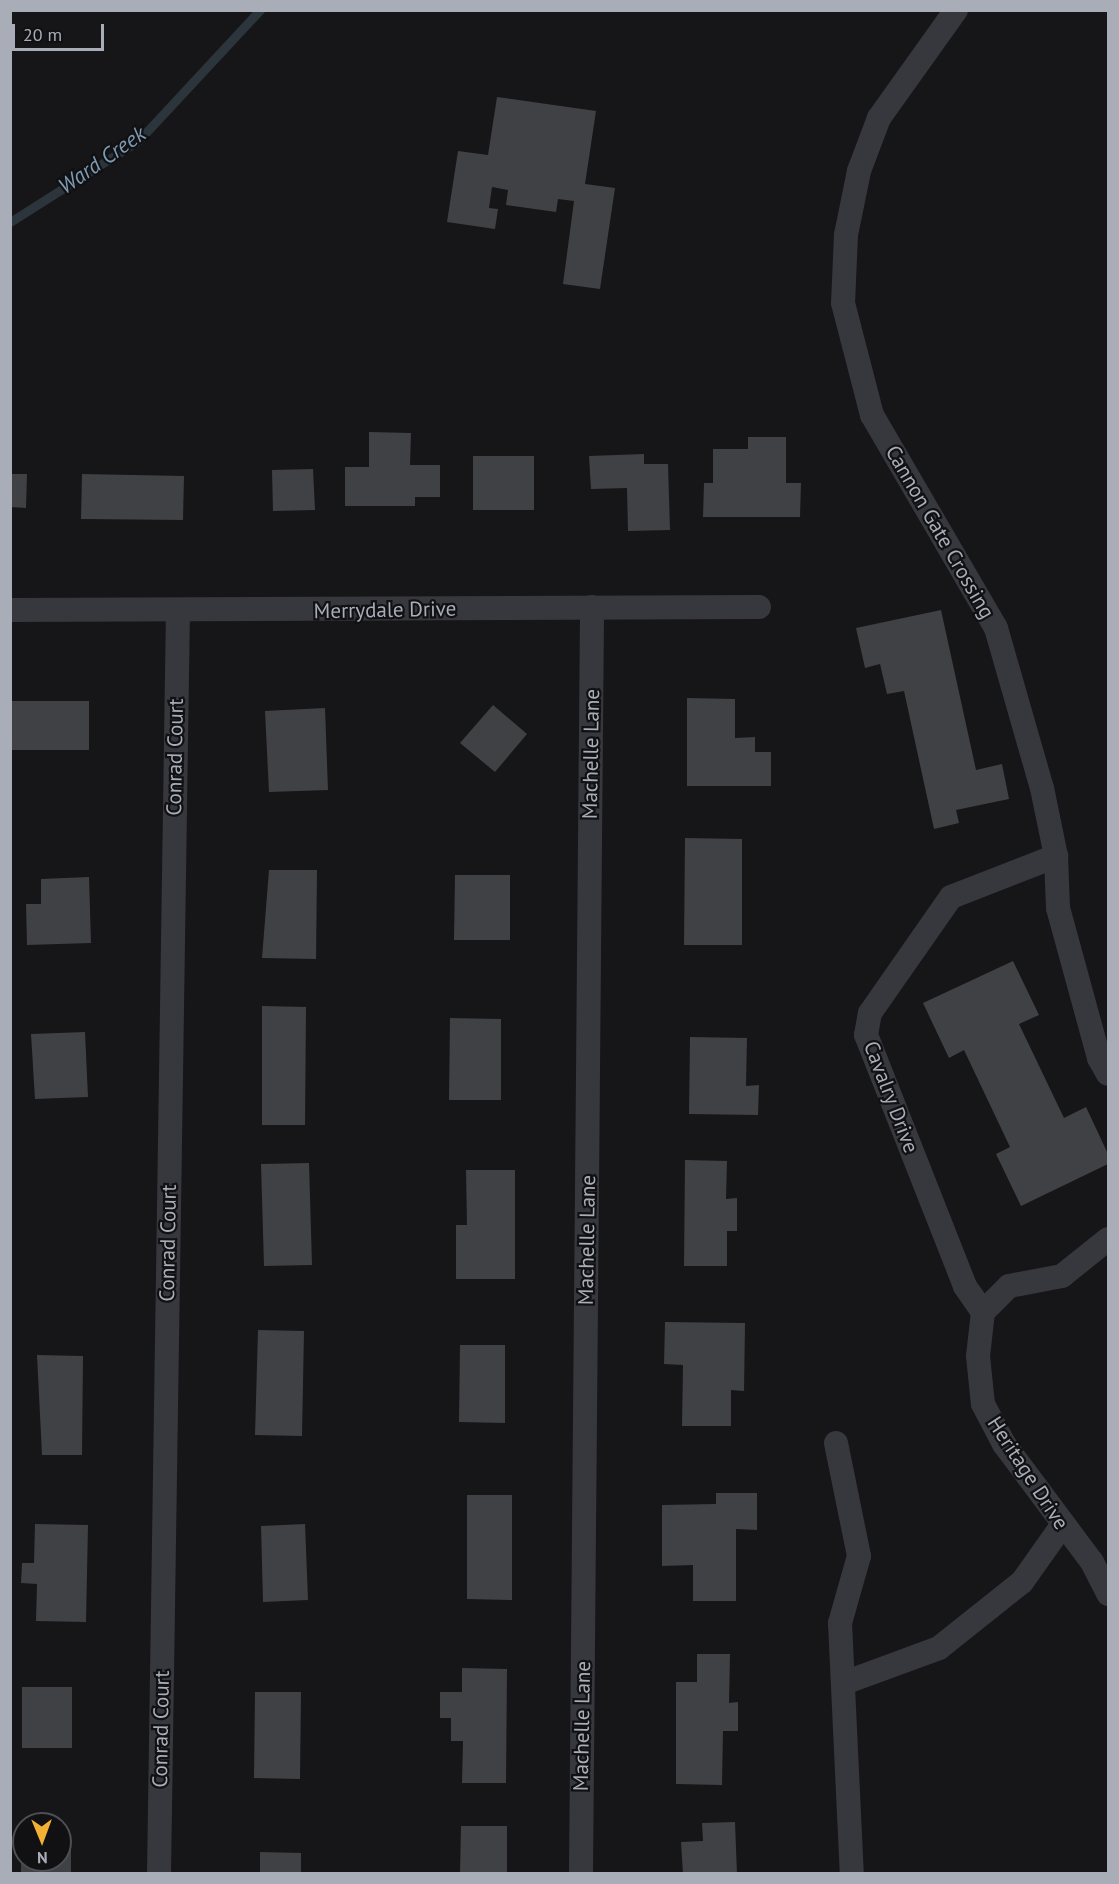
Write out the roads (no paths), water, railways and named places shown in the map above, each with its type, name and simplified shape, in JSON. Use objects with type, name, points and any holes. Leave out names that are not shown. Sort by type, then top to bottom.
[{"type":"street","name":"Cannon Gate Crossing","points":[[956,10],[879,118],[859,171],[846,235],[843,303],[872,415],[996,628],[1056,856],[1058,908],[1099,1058],[1108,1074]]},
{"type":"street","name":"Machelle Lane","points":[[581,1874],[592,607]]},
{"type":"street","name":"Merrydale Drive","points":[[10,610],[178,612],[759,607]]},
{"type":"street","name":"Conrad Court","points":[[159,1874],[178,612]]},
{"type":"street","name":"Cavalry Drive","points":[[983,1312],[965,1286],[866,1035],[870,1013],[951,897],[1056,856]]},
{"type":"street","points":[[983,1312],[1009,1286],[1062,1276],[1108,1239]]},
{"type":"street","name":"Heritage Drive","points":[[983,1312],[978,1356],[983,1404],[1061,1527],[1092,1562],[1108,1594]]},
{"type":"street","points":[[836,1443],[860,1556],[840,1623],[852,1874]]},
{"type":"street","points":[[844,1683],[939,1648],[1022,1582],[1061,1527]]},
{"type":"waterway","name":"Ward Creek","points":[[10,222],[139,140],[260,10]]}]
